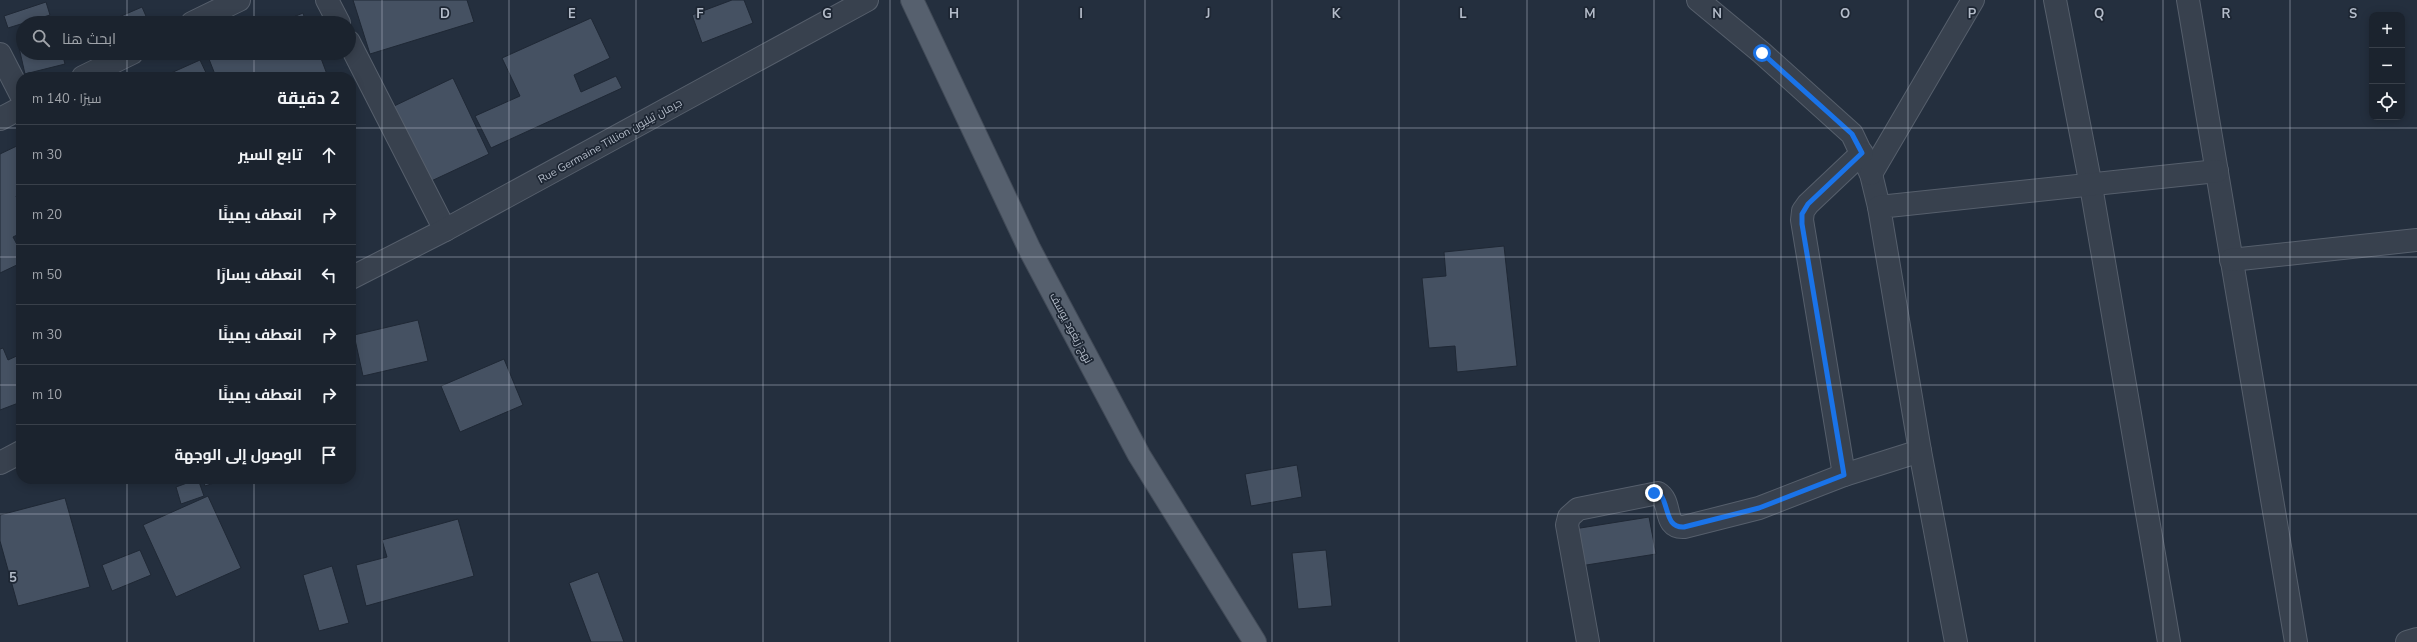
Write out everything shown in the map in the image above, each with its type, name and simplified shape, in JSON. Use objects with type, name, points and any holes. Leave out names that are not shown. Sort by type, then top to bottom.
[{"type":"main road","name":"نهج زيغود يوسف","points":[[912,0],[1030,250],[1139,455],[1255,642]]},
{"type":"street","points":[[206,16],[239,0]]},
{"type":"street","points":[[327,0],[335,16]]},
{"type":"street","name":"Rue Germaine Tillion جرمان تيليون","points":[[356,275],[445,230],[867,0]]},
{"type":"street","points":[[1698,0],[1762,53],[1852,134],[1871,174],[1879,207],[1920,451],[1956,642]]},
{"type":"street","points":[[1871,174],[1973,0]]},
{"type":"street","points":[[2055,0],[2090,186],[2169,642]]},
{"type":"street","points":[[2188,0],[2296,642]]},
{"type":"street","points":[[0,54],[16,85]]},
{"type":"street","points":[[356,56],[445,230]]},
{"type":"street","points":[[93,72],[118,60]]},
{"type":"street","points":[[0,119],[16,111]]},
{"type":"street","points":[[1844,475],[1803,231],[1802,214],[1808,204],[1862,153]]},
{"type":"street","points":[[1879,207],[2217,172]]},
{"type":"street","points":[[2231,260],[2417,240]]},
{"type":"street","points":[[1588,642],[1567,525],[1569,517],[1578,509],[1658,493],[1664,500],[1672,524],[1676,527],[1684,527],[1759,508],[1844,475],[1920,451]]},
{"type":"street","points":[[0,463],[16,455]]},
{"type":"street","points":[[2407,642],[2417,639]]},
{"type":"building","points":[[353,0],[467,0],[474,22],[370,54]]},
{"type":"building","points":[[732,0],[744,0],[753,23],[702,43],[692,15]]},
{"type":"building","points":[[46,2],[50,15],[16,16],[16,26],[8,28],[4,16]]},
{"type":"building","points":[[142,7],[146,16],[121,16]]},
{"type":"building","points":[[303,13],[304,16],[296,16]]},
{"type":"building","points":[[591,18],[610,58],[574,75],[581,92],[616,76],[622,88],[491,148],[475,116],[520,96],[502,58]]},
{"type":"building","points":[[22,60],[64,60],[65,64],[33,72],[25,72]]},
{"type":"building","points":[[200,60],[206,72],[173,72]]},
{"type":"building","points":[[209,60],[322,60],[326,72],[214,72]]},
{"type":"building","points":[[453,78],[489,154],[427,183],[392,107]]},
{"type":"building","points":[[16,146],[16,236],[13,237],[16,243],[16,265],[0,273],[0,154]]},
{"type":"building","points":[[1504,246],[1517,366],[1457,372],[1455,346],[1429,348],[1422,278],[1446,276],[1444,252]]},
{"type":"building","points":[[418,320],[428,361],[363,376],[356,344],[356,335]]},
{"type":"building","points":[[3,348],[8,360],[16,356],[16,404],[0,410],[0,349]]},
{"type":"building","points":[[504,359],[523,405],[460,432],[441,386]]},
{"type":"building","points":[[1297,465],[1302,497],[1251,506],[1245,474]]},
{"type":"building","points":[[184,484],[200,484],[204,496],[181,504],[176,487]]},
{"type":"building","points":[[208,496],[241,568],[176,597],[143,525]]},
{"type":"building","points":[[65,498],[90,587],[18,606],[0,541],[0,515]]},
{"type":"building","points":[[1649,517],[1656,554],[1580,566],[1574,529]]},
{"type":"building","points":[[458,519],[474,576],[366,606],[356,565],[387,557],[382,540]]},
{"type":"building","points":[[140,550],[151,575],[112,591],[102,565]]},
{"type":"building","points":[[1326,550],[1332,606],[1298,609],[1292,553]]},
{"type":"building","points":[[332,566],[349,623],[319,631],[303,575]]},
{"type":"building","points":[[598,572],[624,642],[591,642],[569,583]]},
{"type":"route","points":[[1654,493],[1661,495],[1664,500],[1672,524],[1676,527],[1684,527],[1759,508],[1844,475],[1802,224],[1802,214],[1808,204],[1862,153],[1852,134],[1762,53]]}]
